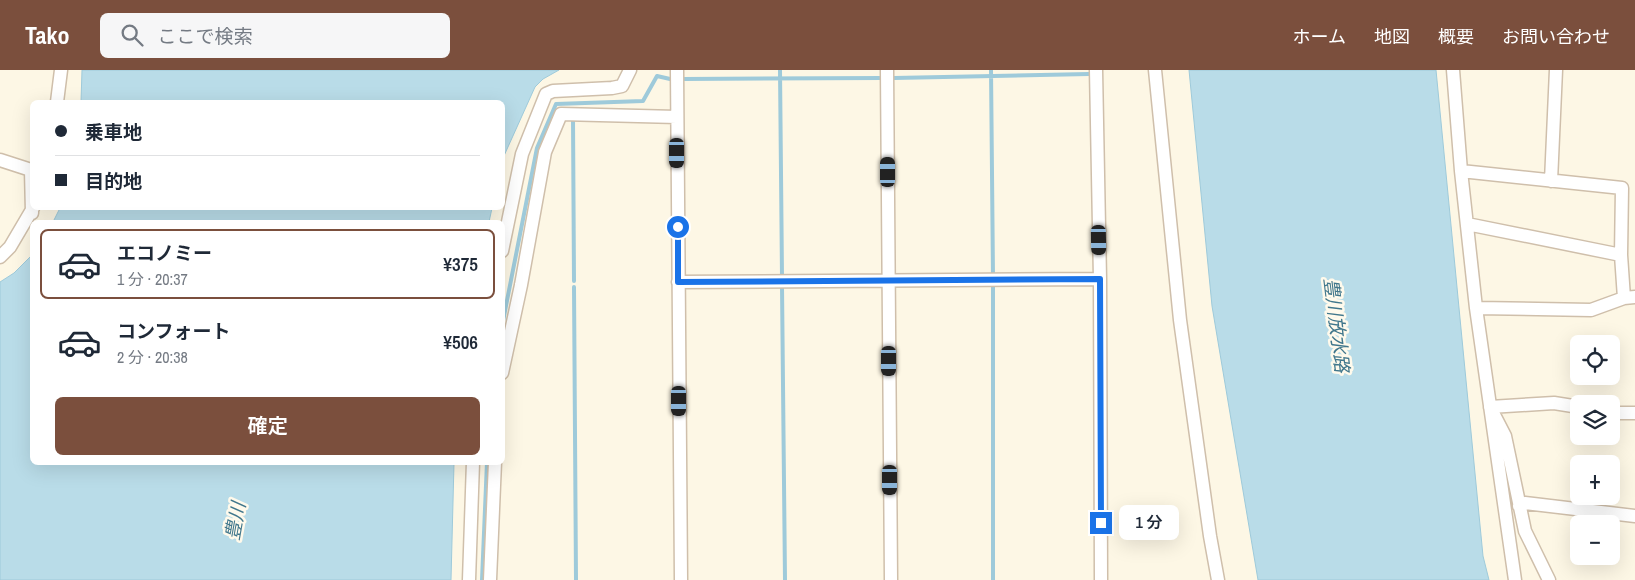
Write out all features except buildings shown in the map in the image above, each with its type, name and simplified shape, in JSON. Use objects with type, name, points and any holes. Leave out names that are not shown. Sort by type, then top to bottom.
[{"type":"street","points":[[57,100],[61,70]]},
{"type":"street","points":[[505,236],[522,154],[546,94],[553,91],[622,86],[630,70]]},
{"type":"street","points":[[677,70],[681,580]]},
{"type":"street","points":[[887,70],[891,580]]},
{"type":"street","points":[[1096,70],[1100,279],[1101,580]]},
{"type":"street","points":[[1155,70],[1180,320],[1210,536],[1218,580]]},
{"type":"street","points":[[1453,70],[1461,171],[1476,308],[1515,580]]},
{"type":"street","points":[[1550,181],[1556,70]]},
{"type":"street","points":[[505,359],[521,285],[545,152],[561,114],[677,117]]},
{"type":"street","points":[[0,160],[30,170]]},
{"type":"street","points":[[1461,171],[1622,188],[1621,255],[1629,298],[1591,310],[1476,308]]},
{"type":"street","points":[[0,257],[10,247],[33,210]]},
{"type":"street","points":[[1467,224],[1621,255]]},
{"type":"street","points":[[678,282],[1100,279]]},
{"type":"street","points":[[1490,407],[1554,403],[1570,406]]},
{"type":"street","points":[[1490,407],[1505,436],[1525,531],[1549,580]]},
{"type":"street","points":[[1620,413],[1635,413]]},
{"type":"street","points":[[469,580],[472,465]]},
{"type":"street","points":[[490,580],[495,465]]},
{"type":"street","points":[[1519,506],[1525,503],[1635,516]]},
{"type":"water","points":[[82,70],[559,70],[543,79],[535,87],[505,154],[505,100],[81,100]]},
{"type":"water","name":"豊川放水路","points":[[1189,70],[1436,70],[1483,556],[1489,580],[1258,580],[1212,306]]},
{"type":"water","points":[[59,210],[492,210],[489,220],[54,220]]},
{"type":"water","name":"豊川","points":[[30,257],[30,465],[454,465],[451,580],[0,580],[0,282],[14,273]]},
{"type":"waterway","points":[[780,70],[782,277]]},
{"type":"waterway","points":[[991,70],[993,276]]},
{"type":"waterway","points":[[894,78],[1089,74]]},
{"type":"waterway","points":[[505,311],[537,148],[556,104],[643,101],[657,76],[670,79]]},
{"type":"waterway","points":[[683,79],[883,78]]},
{"type":"waterway","points":[[573,118],[574,281]]},
{"type":"waterway","points":[[993,284],[993,580]]},
{"type":"waterway","points":[[782,286],[785,580]]},
{"type":"waterway","points":[[574,287],[576,580]]},
{"type":"waterway","points":[[482,580],[487,465]]},
{"type":"route","points":[[678,227],[678,282],[908,282],[1100,279],[1101,523]]}]
